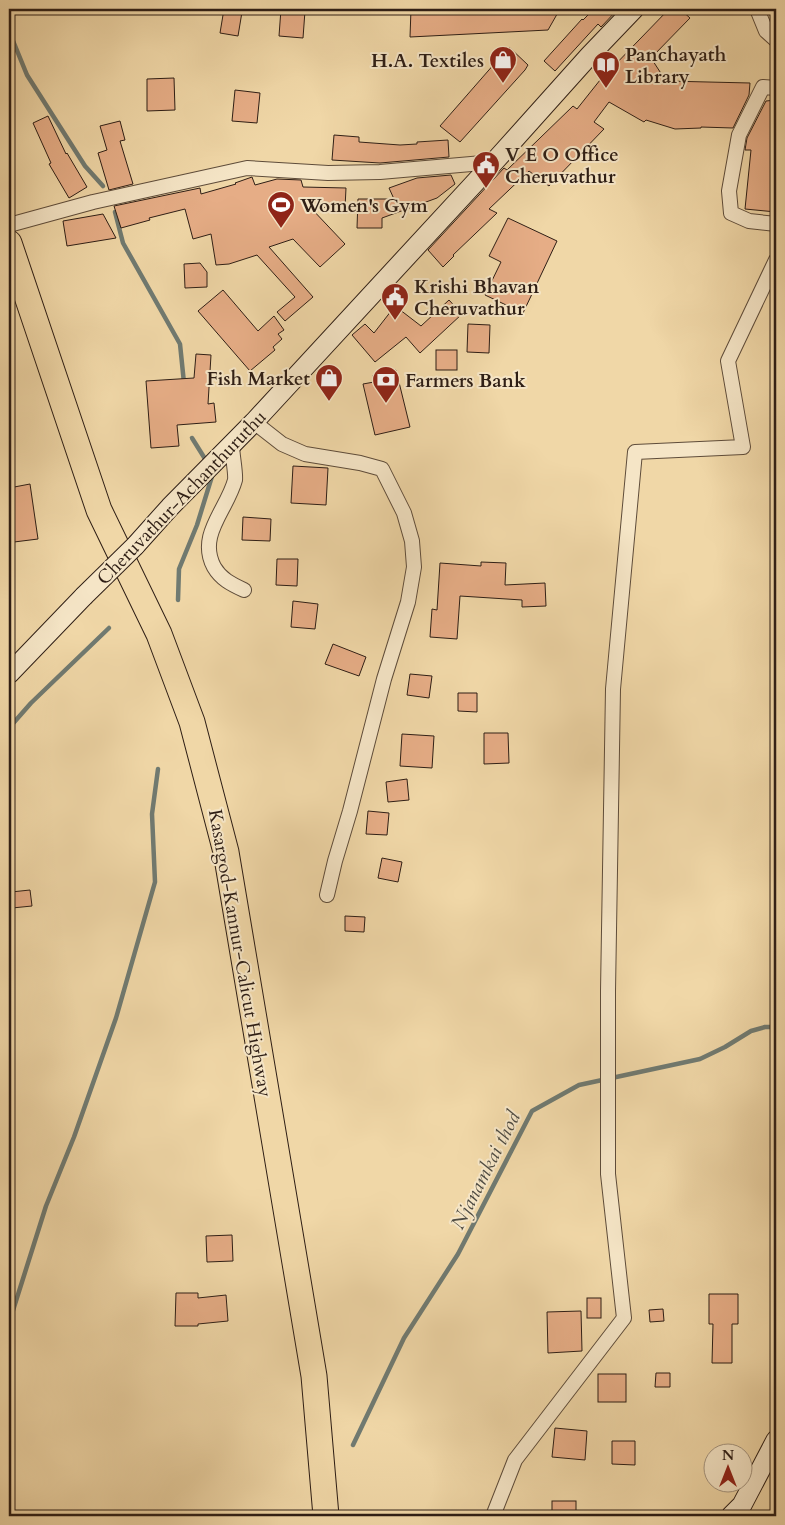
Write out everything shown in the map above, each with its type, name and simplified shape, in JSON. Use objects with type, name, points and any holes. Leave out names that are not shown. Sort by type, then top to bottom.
[{"type":"highway","name":"Kasargod-Kannur-Calicut Highway","points":[[9,243],[99,510],[159,634],[192,722],[226,852],[314,1376],[326,1516]]},
{"type":"main road","name":"Cheruvathur-Achanthuruthu","points":[[9,674],[254,422],[494,162],[583,62],[634,9]]},
{"type":"main road","points":[[731,1516],[742,1505],[776,1440]]},
{"type":"street","points":[[757,9],[766,31],[776,40]]},
{"type":"street","points":[[776,88],[763,87],[739,135],[729,191],[731,213],[749,220],[776,224]]},
{"type":"street","points":[[9,225],[94,202],[247,168],[328,173],[380,172],[494,162]]},
{"type":"street","points":[[493,1516],[515,1460],[624,1318],[608,1174],[608,991],[614,689],[635,452],[743,447],[728,361],[776,260]]},
{"type":"street","points":[[254,422],[282,444],[305,454],[360,463],[382,469],[404,513],[412,541],[414,567],[408,602],[384,679],[350,811],[334,861],[327,895]]},
{"type":"street","points":[[230,447],[235,478],[208,542],[210,558],[217,571],[229,584],[244,590]]},
{"type":"building","points":[[224,9],[242,12],[238,36],[220,33]]},
{"type":"building","points":[[281,9],[305,11],[303,38],[279,36]]},
{"type":"building","points":[[411,9],[560,9],[548,30],[410,37]]},
{"type":"building","points":[[594,9],[618,9],[601,27],[598,24],[555,71],[544,61],[582,19]]},
{"type":"building","points":[[669,9],[680,9],[690,18],[651,58],[666,81],[750,83],[749,95],[733,128],[701,127],[675,129],[646,120],[644,122],[609,102],[594,122],[604,129],[549,186],[529,171],[489,209],[497,213],[443,267],[428,250],[504,168],[507,170],[573,106],[577,109],[608,70]]},
{"type":"building","points":[[509,47],[528,65],[460,142],[440,126]]},
{"type":"building","points":[[174,78],[175,110],[147,111],[147,79]]},
{"type":"building","points":[[235,90],[260,93],[257,123],[232,121]]},
{"type":"building","points":[[776,100],[776,212],[745,209],[751,150],[745,150],[747,138],[766,101]]},
{"type":"building","points":[[48,116],[66,154],[87,187],[69,198],[49,164],[51,163],[33,123]]},
{"type":"building","points":[[120,121],[125,140],[120,141],[133,184],[109,190],[98,153],[107,150],[100,126]]},
{"type":"building","points":[[334,135],[359,137],[359,142],[400,145],[448,140],[449,157],[380,163],[332,160]]},
{"type":"building","points":[[451,175],[455,184],[437,198],[382,218],[382,228],[357,228],[358,199],[394,199],[389,188],[417,178]]},
{"type":"building","points":[[252,177],[255,185],[277,179],[301,180],[303,187],[346,188],[345,208],[310,207],[345,244],[320,267],[293,239],[269,247],[313,297],[285,321],[277,312],[295,297],[257,255],[229,264],[216,265],[211,234],[193,239],[185,209],[149,218],[150,220],[121,228],[114,206],[200,188],[201,194],[236,184]]},
{"type":"building","points":[[103,214],[116,238],[67,246],[63,221]]},
{"type":"building","points":[[508,218],[557,241],[523,313],[485,295],[501,262],[489,256]]},
{"type":"building","points":[[200,263],[207,272],[207,287],[185,288],[184,264]]},
{"type":"building","points":[[223,290],[258,331],[274,316],[284,330],[278,334],[282,339],[273,347],[275,350],[250,371],[198,311]]},
{"type":"building","points":[[449,300],[462,314],[420,353],[406,337],[375,362],[352,335],[365,324],[374,333],[395,306],[421,326]]},
{"type":"building","points":[[468,324],[490,325],[489,353],[467,352]]},
{"type":"building","points":[[436,350],[457,350],[457,370],[436,370]]},
{"type":"building","points":[[196,354],[211,355],[208,404],[214,403],[216,422],[177,425],[179,446],[151,448],[146,381],[194,378]]},
{"type":"building","name":"Farmers Bank","points":[[396,370],[410,427],[375,435],[363,384],[374,382],[373,375]]},
{"type":"building","points":[[293,466],[328,468],[326,505],[291,503]]},
{"type":"building","points":[[30,484],[38,539],[14,542],[9,508],[9,488]]},
{"type":"building","points":[[243,517],[271,519],[270,541],[242,540]]},
{"type":"building","points":[[277,559],[298,559],[297,586],[276,585]]},
{"type":"building","points":[[481,562],[506,563],[505,585],[545,583],[546,606],[522,607],[522,600],[460,596],[457,639],[430,637],[432,609],[437,610],[440,563],[481,566]]},
{"type":"building","points":[[293,601],[318,604],[315,629],[291,627]]},
{"type":"building","points":[[333,644],[366,657],[359,676],[325,664]]},
{"type":"building","points":[[410,674],[432,676],[429,698],[407,695]]},
{"type":"building","points":[[458,693],[477,693],[477,712],[458,711]]},
{"type":"building","points":[[484,733],[508,733],[509,763],[484,764]]},
{"type":"building","points":[[402,734],[434,736],[432,768],[400,766]]},
{"type":"building","points":[[407,779],[409,800],[388,802],[386,782]]},
{"type":"building","points":[[368,811],[389,813],[387,835],[366,834]]},
{"type":"building","points":[[382,858],[402,862],[398,882],[378,878]]},
{"type":"building","points":[[30,890],[32,906],[12,908],[11,892]]},
{"type":"building","points":[[345,916],[365,917],[364,932],[345,931]]},
{"type":"building","points":[[232,1235],[233,1261],[207,1262],[206,1236]]},
{"type":"building","points":[[176,1293],[198,1293],[198,1298],[226,1295],[228,1321],[198,1324],[198,1326],[175,1326]]},
{"type":"building","points":[[709,1294],[738,1294],[738,1324],[732,1324],[732,1363],[712,1363],[713,1324],[709,1324]]},
{"type":"building","points":[[587,1298],[601,1298],[601,1318],[587,1318]]},
{"type":"building","points":[[663,1309],[664,1321],[650,1322],[649,1310]]},
{"type":"building","points":[[581,1311],[582,1351],[548,1353],[547,1312]]},
{"type":"building","points":[[656,1373],[670,1373],[670,1387],[655,1387]]},
{"type":"building","points":[[598,1374],[626,1374],[626,1402],[598,1402]]},
{"type":"building","points":[[555,1428],[587,1431],[585,1460],[552,1457]]},
{"type":"building","points":[[612,1441],[635,1441],[635,1465],[612,1464]]},
{"type":"building","points":[[552,1501],[576,1501],[576,1516],[552,1516]]},
{"type":"waterway","points":[[9,31],[27,75],[85,166],[103,186]]},
{"type":"waterway","points":[[115,212],[123,243],[180,344],[184,383]]},
{"type":"waterway","points":[[192,438],[207,462]]},
{"type":"waterway","points":[[178,600],[179,569],[197,525],[213,473]]},
{"type":"waterway","points":[[9,728],[31,703],[109,628]]},
{"type":"waterway","points":[[9,1323],[46,1206],[74,1137],[116,1018],[155,882],[152,814],[158,769]]},
{"type":"waterway","name":"Njanamkai thod","points":[[353,1445],[404,1338],[458,1254],[532,1111],[579,1085],[700,1059],[725,1047],[751,1031],[765,1027],[776,1027]]},
{"type":"place","name":"H.A. Textiles","points":[[503,84]]},
{"type":"place","name":"Panchayath Library","points":[[606,89]]},
{"type":"place","name":"V E O Office Cheruvathur","points":[[486,189]]},
{"type":"place","name":"Women's Gym","points":[[281,229]]},
{"type":"place","name":"Krishi Bhavan Cheruvathur","points":[[395,321]]},
{"type":"place","name":"Fish Market","points":[[329,402]]},
{"type":"place","name":"Farmers Bank","points":[[386,404]]}]
